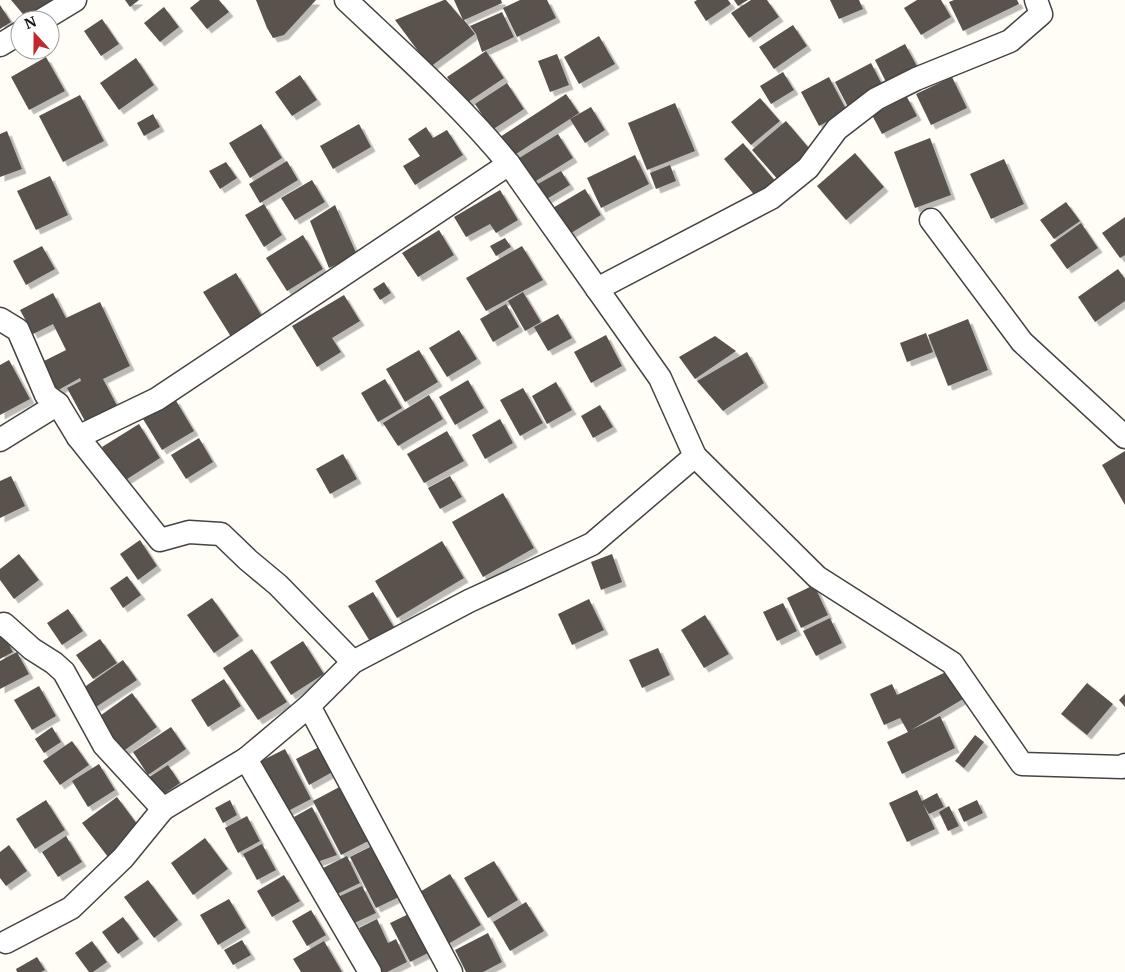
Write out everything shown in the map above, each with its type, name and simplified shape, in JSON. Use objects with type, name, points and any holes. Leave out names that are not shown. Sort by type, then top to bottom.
[{"type":"street","points":[[58,10],[75,0]]},
{"type":"street","points":[[346,0],[476,126],[509,164],[660,378],[695,456],[817,577],[952,663],[1022,764],[1124,767]]},
{"type":"street","points":[[597,289],[771,198],[808,168],[837,129],[876,99],[916,79],[1010,41],[1041,14],[1036,0]]},
{"type":"street","points":[[78,437],[157,399],[509,164]]},
{"type":"street","points":[[931,220],[1022,342],[1125,437]]},
{"type":"street","points":[[0,319],[18,330],[46,395],[58,404],[78,437],[160,540],[189,532],[221,534],[278,585],[352,662]]},
{"type":"street","points":[[0,440],[58,404]]},
{"type":"street","points":[[6,942],[71,908],[123,858],[163,809],[246,759],[309,706],[352,662],[469,601],[592,544],[695,456]]},
{"type":"street","points":[[0,625],[4,624],[32,649],[64,672],[104,745],[163,809]]},
{"type":"street","points":[[309,706],[451,972]]},
{"type":"street","points":[[246,759],[370,972]]},
{"type":"building","points":[[11,0],[54,0],[41,10],[20,10]]},
{"type":"building","points":[[125,0],[139,0],[130,7]]},
{"type":"building","points":[[200,0],[219,0],[229,12],[207,29],[190,8]]},
{"type":"building","points":[[256,0],[316,0],[284,35],[273,38]]},
{"type":"building","points":[[444,0],[463,20],[454,0],[501,0],[502,3],[464,20],[475,34],[430,67],[395,20]]},
{"type":"building","points":[[520,0],[547,0],[556,18],[517,37],[503,8]]},
{"type":"building","points":[[697,0],[728,0],[731,4],[706,21],[694,2]]},
{"type":"building","points":[[734,0],[748,0],[738,6]]},
{"type":"building","points":[[751,0],[767,0],[779,17],[749,38],[731,13]]},
{"type":"building","points":[[830,0],[859,0],[863,9],[839,19]]},
{"type":"building","points":[[917,0],[941,0],[951,17],[921,35],[904,8]]},
{"type":"building","points":[[954,0],[1017,0],[1019,4],[963,31],[949,2]]},
{"type":"building","points":[[0,5],[10,23],[0,29]]},
{"type":"building","points":[[164,7],[179,27],[160,42],[144,23]]},
{"type":"building","points":[[502,12],[514,37],[482,52],[476,34],[470,26]]},
{"type":"building","points":[[102,19],[119,44],[101,56],[84,31]]},
{"type":"building","points":[[793,25],[807,46],[774,69],[759,47]]},
{"type":"building","points":[[599,36],[615,64],[579,84],[564,57]]},
{"type":"building","points":[[905,44],[919,70],[888,86],[875,60]]},
{"type":"building","points":[[486,51],[504,78],[465,104],[447,77]]},
{"type":"building","points":[[557,54],[569,85],[550,92],[538,61]]},
{"type":"building","points":[[136,58],[154,85],[119,110],[100,83]]},
{"type":"building","points":[[41,60],[48,60],[65,91],[29,110],[11,77]]},
{"type":"building","points":[[871,63],[885,90],[849,109],[835,82]]},
{"type":"building","points":[[783,72],[794,90],[771,104],[760,86]]},
{"type":"building","points":[[300,75],[317,100],[292,116],[275,92]]},
{"type":"building","points":[[829,77],[847,111],[819,126],[801,92]]},
{"type":"building","points":[[952,77],[967,108],[931,125],[916,94]]},
{"type":"building","points":[[507,83],[524,109],[492,130],[475,104]]},
{"type":"building","points":[[566,94],[579,113],[513,156],[500,137]]},
{"type":"building","points":[[80,95],[104,141],[63,162],[39,116]]},
{"type":"building","points":[[907,97],[917,116],[882,134],[872,115]]},
{"type":"building","points":[[760,98],[780,121],[751,145],[731,122]]},
{"type":"building","points":[[675,103],[695,151],[647,170],[628,123]]},
{"type":"building","points":[[591,107],[605,130],[585,143],[570,119]]},
{"type":"building","points":[[153,114],[160,127],[144,136],[137,123]]},
{"type":"building","points":[[786,121],[814,154],[780,182],[752,150]]},
{"type":"building","points":[[261,124],[282,158],[250,178],[229,143]]},
{"type":"building","points":[[359,124],[371,147],[333,169],[320,146]]},
{"type":"building","points":[[426,127],[433,138],[447,130],[463,155],[415,185],[403,166],[420,156],[408,139]]},
{"type":"building","points":[[7,131],[22,169],[0,177],[0,134]]},
{"type":"building","points":[[558,134],[573,158],[531,184],[516,160]]},
{"type":"building","points":[[930,138],[951,195],[915,208],[894,152]]},
{"type":"building","points":[[743,143],[776,182],[757,198],[724,159]]},
{"type":"building","points":[[855,153],[884,187],[846,220],[817,186]]},
{"type":"building","points":[[635,155],[649,184],[601,208],[587,178]]},
{"type":"building","points":[[1004,159],[1024,204],[991,219],[970,174]]},
{"type":"building","points":[[287,161],[298,180],[260,203],[249,184]]},
{"type":"building","points":[[226,162],[237,178],[220,189],[209,171]]},
{"type":"building","points":[[670,165],[676,181],[656,189],[650,173]]},
{"type":"building","points":[[561,171],[570,185],[545,200],[536,185]]},
{"type":"building","points":[[50,176],[68,215],[36,230],[17,191]]},
{"type":"building","points":[[312,180],[325,202],[295,220],[281,198]]},
{"type":"building","points":[[585,189],[601,215],[566,236],[551,209]]},
{"type":"building","points":[[500,190],[518,220],[496,233],[490,224],[466,237],[454,217]]},
{"type":"building","points":[[1066,202],[1080,221],[1054,239],[1040,220]]},
{"type":"building","points":[[264,204],[282,235],[264,247],[245,215]]},
{"type":"building","points":[[335,205],[357,255],[329,268],[310,221]]},
{"type":"building","points":[[1125,217],[1125,255],[1120,258],[1102,233]]},
{"type":"building","points":[[1081,223],[1098,248],[1067,269],[1050,245]]},
{"type":"building","points":[[439,230],[454,255],[418,277],[402,253]]},
{"type":"building","points":[[303,235],[323,269],[287,291],[266,258]]},
{"type":"building","points":[[505,238],[511,247],[496,256],[490,246]]},
{"type":"building","points":[[42,246],[55,269],[26,285],[13,261]]},
{"type":"building","points":[[522,246],[543,280],[486,311],[466,278]]},
{"type":"building","points":[[1118,269],[1125,279],[1125,301],[1095,322],[1078,297]]},
{"type":"building","points":[[236,273],[265,321],[233,340],[203,292]]},
{"type":"building","points":[[384,282],[391,293],[380,300],[373,289]]},
{"type":"building","points":[[523,292],[541,322],[525,331],[508,301]]},
{"type":"building","points":[[53,293],[66,318],[100,302],[130,366],[103,379],[121,413],[86,423],[67,388],[81,381],[80,378],[53,393],[38,364],[66,350],[53,324],[33,334],[20,310]]},
{"type":"building","points":[[344,295],[360,321],[332,338],[341,352],[317,367],[292,326]]},
{"type":"building","points":[[506,304],[519,327],[493,342],[480,319]]},
{"type":"building","points":[[558,314],[572,338],[548,351],[534,327]]},
{"type":"building","points":[[968,319],[988,370],[948,386],[928,335]]},
{"type":"building","points":[[459,330],[477,359],[447,377],[429,348]]},
{"type":"building","points":[[926,333],[933,352],[907,362],[900,343]]},
{"type":"building","points":[[606,335],[622,366],[591,383],[574,352]]},
{"type":"building","points":[[715,336],[736,351],[695,379],[679,357]]},
{"type":"building","points":[[419,350],[438,382],[405,402],[386,369]]},
{"type":"building","points":[[747,352],[764,383],[723,411],[697,381]]},
{"type":"building","points":[[9,360],[30,399],[0,415],[0,365]]},
{"type":"building","points":[[385,379],[402,408],[378,422],[361,393]]},
{"type":"building","points":[[468,380],[484,408],[455,425],[439,397]]},
{"type":"building","points":[[556,382],[572,410],[547,424],[532,396]]},
{"type":"building","points":[[523,388],[543,423],[520,436],[500,400]]},
{"type":"building","points":[[429,395],[443,419],[398,446],[383,423]]},
{"type":"building","points":[[175,399],[194,431],[162,450],[143,419]]},
{"type":"building","points":[[600,405],[613,427],[593,438],[581,416]]},
{"type":"building","points":[[500,419],[513,443],[485,459],[472,435]]},
{"type":"building","points":[[139,424],[160,458],[124,481],[102,447]]},
{"type":"building","points":[[447,431],[464,461],[424,483],[407,454]]},
{"type":"building","points":[[199,438],[213,462],[186,479],[171,455]]},
{"type":"building","points":[[1125,451],[1125,505],[1102,465]]},
{"type":"building","points":[[343,454],[357,479],[330,494],[316,469]]},
{"type":"building","points":[[11,476],[25,506],[0,518],[0,481]]},
{"type":"building","points":[[450,476],[462,497],[440,509],[428,488]]},
{"type":"building","points":[[503,493],[534,548],[483,577],[452,522]]},
{"type":"building","points":[[140,540],[157,566],[138,580],[120,554]]},
{"type":"building","points":[[442,541],[464,578],[397,618],[375,581]]},
{"type":"building","points":[[19,554],[39,580],[14,599],[0,580],[0,569]]},
{"type":"building","points":[[612,554],[622,582],[601,590],[591,562]]},
{"type":"building","points":[[127,576],[141,595],[123,608],[110,588]]},
{"type":"building","points":[[814,585],[828,615],[801,628],[787,598]]},
{"type":"building","points":[[373,592],[395,629],[371,643],[348,606]]},
{"type":"building","points":[[212,598],[239,636],[214,653],[187,615]]},
{"type":"building","points":[[589,599],[604,630],[572,645],[558,614]]},
{"type":"building","points":[[783,603],[797,631],[777,641],[763,612]]},
{"type":"building","points":[[68,609],[83,631],[62,645],[47,623]]},
{"type":"building","points":[[705,615],[729,654],[704,668],[681,630]]},
{"type":"building","points":[[830,618],[842,643],[816,656],[803,631]]},
{"type":"building","points":[[0,628],[13,652],[0,659]]},
{"type":"building","points":[[100,639],[117,663],[93,679],[76,655]]},
{"type":"building","points":[[303,641],[324,674],[291,695],[270,662]]},
{"type":"building","points":[[658,648],[670,675],[642,688],[629,660]]},
{"type":"building","points":[[252,649],[287,702],[258,720],[223,668]]},
{"type":"building","points":[[17,652],[29,674],[0,689],[0,661]]},
{"type":"building","points":[[123,660],[137,680],[96,707],[83,688]]},
{"type":"building","points":[[946,672],[963,699],[911,730],[940,716],[955,748],[902,774],[887,742],[908,732],[900,718],[884,725],[870,694],[892,684],[897,695]]},
{"type":"building","points":[[224,679],[241,706],[208,727],[191,700]]},
{"type":"building","points":[[1087,683],[1113,704],[1087,735],[1061,714]]},
{"type":"building","points":[[39,686],[56,716],[32,730],[14,700]]},
{"type":"building","points":[[132,693],[157,727],[122,752],[97,718]]},
{"type":"building","points":[[1125,694],[1125,707],[1119,700]]},
{"type":"building","points":[[52,727],[61,742],[44,753],[35,739]]},
{"type":"building","points":[[171,727],[186,749],[148,775],[133,752]]},
{"type":"building","points":[[975,735],[984,742],[964,768],[955,761]]},
{"type":"building","points":[[72,741],[89,765],[60,785],[43,761]]},
{"type":"building","points":[[323,745],[336,770],[309,785],[296,759]]},
{"type":"building","points":[[285,749],[311,799],[288,811],[261,761]]},
{"type":"building","points":[[99,764],[115,790],[88,807],[72,781]]},
{"type":"building","points":[[168,765],[180,783],[161,796],[148,778]]},
{"type":"building","points":[[345,784],[374,838],[341,855],[313,801]]},
{"type":"building","points":[[917,790],[922,801],[937,793],[944,807],[929,814],[923,804],[935,829],[907,842],[889,803]]},
{"type":"building","points":[[117,797],[143,832],[108,857],[82,823]]},
{"type":"building","points":[[46,800],[65,830],[35,849],[16,819]]},
{"type":"building","points":[[230,800],[237,815],[223,823],[215,808]]},
{"type":"building","points":[[977,800],[983,813],[964,822],[958,809]]},
{"type":"building","points":[[949,806],[959,826],[948,831],[939,812]]},
{"type":"building","points":[[312,807],[337,855],[317,862],[294,817]]},
{"type":"building","points":[[247,816],[260,841],[238,853],[225,828]]},
{"type":"building","points":[[66,836],[82,862],[58,877],[42,852]]},
{"type":"building","points":[[205,838],[228,869],[193,895],[171,863]]},
{"type":"building","points":[[378,843],[403,895],[376,908],[350,857]]},
{"type":"building","points":[[262,844],[276,870],[257,880],[243,854]]},
{"type":"building","points":[[9,845],[27,871],[6,886],[0,878],[0,852]]},
{"type":"building","points":[[347,856],[360,883],[335,895],[321,869]]},
{"type":"building","points":[[494,861],[518,900],[488,918],[464,878]]},
{"type":"building","points":[[450,874],[481,925],[448,944],[418,893]]},
{"type":"building","points":[[284,875],[300,901],[272,917],[257,891]]},
{"type":"building","points":[[148,880],[178,920],[154,938],[124,897]]},
{"type":"building","points":[[362,886],[376,913],[352,924],[338,897]]},
{"type":"building","points":[[229,899],[246,928],[218,945],[200,915]]},
{"type":"building","points":[[526,902],[544,931],[510,951],[493,922]]},
{"type":"building","points":[[311,910],[326,935],[307,946],[292,921]]},
{"type":"building","points":[[415,911],[434,950],[410,962],[390,923]]},
{"type":"building","points":[[123,917],[139,939],[118,954],[102,932]]},
{"type":"building","points":[[377,919],[388,943],[396,939],[407,962],[387,972],[380,972],[359,928]]},
{"type":"building","points":[[488,933],[502,962],[483,972],[466,972],[455,950]]},
{"type":"building","points":[[242,940],[251,955],[233,965],[224,950]]},
{"type":"building","points":[[92,941],[107,962],[93,972],[89,972],[75,953]]},
{"type":"building","points":[[324,941],[342,972],[301,972],[293,959]]},
{"type":"building","points":[[37,957],[45,970],[41,972],[17,972],[16,969]]}]
